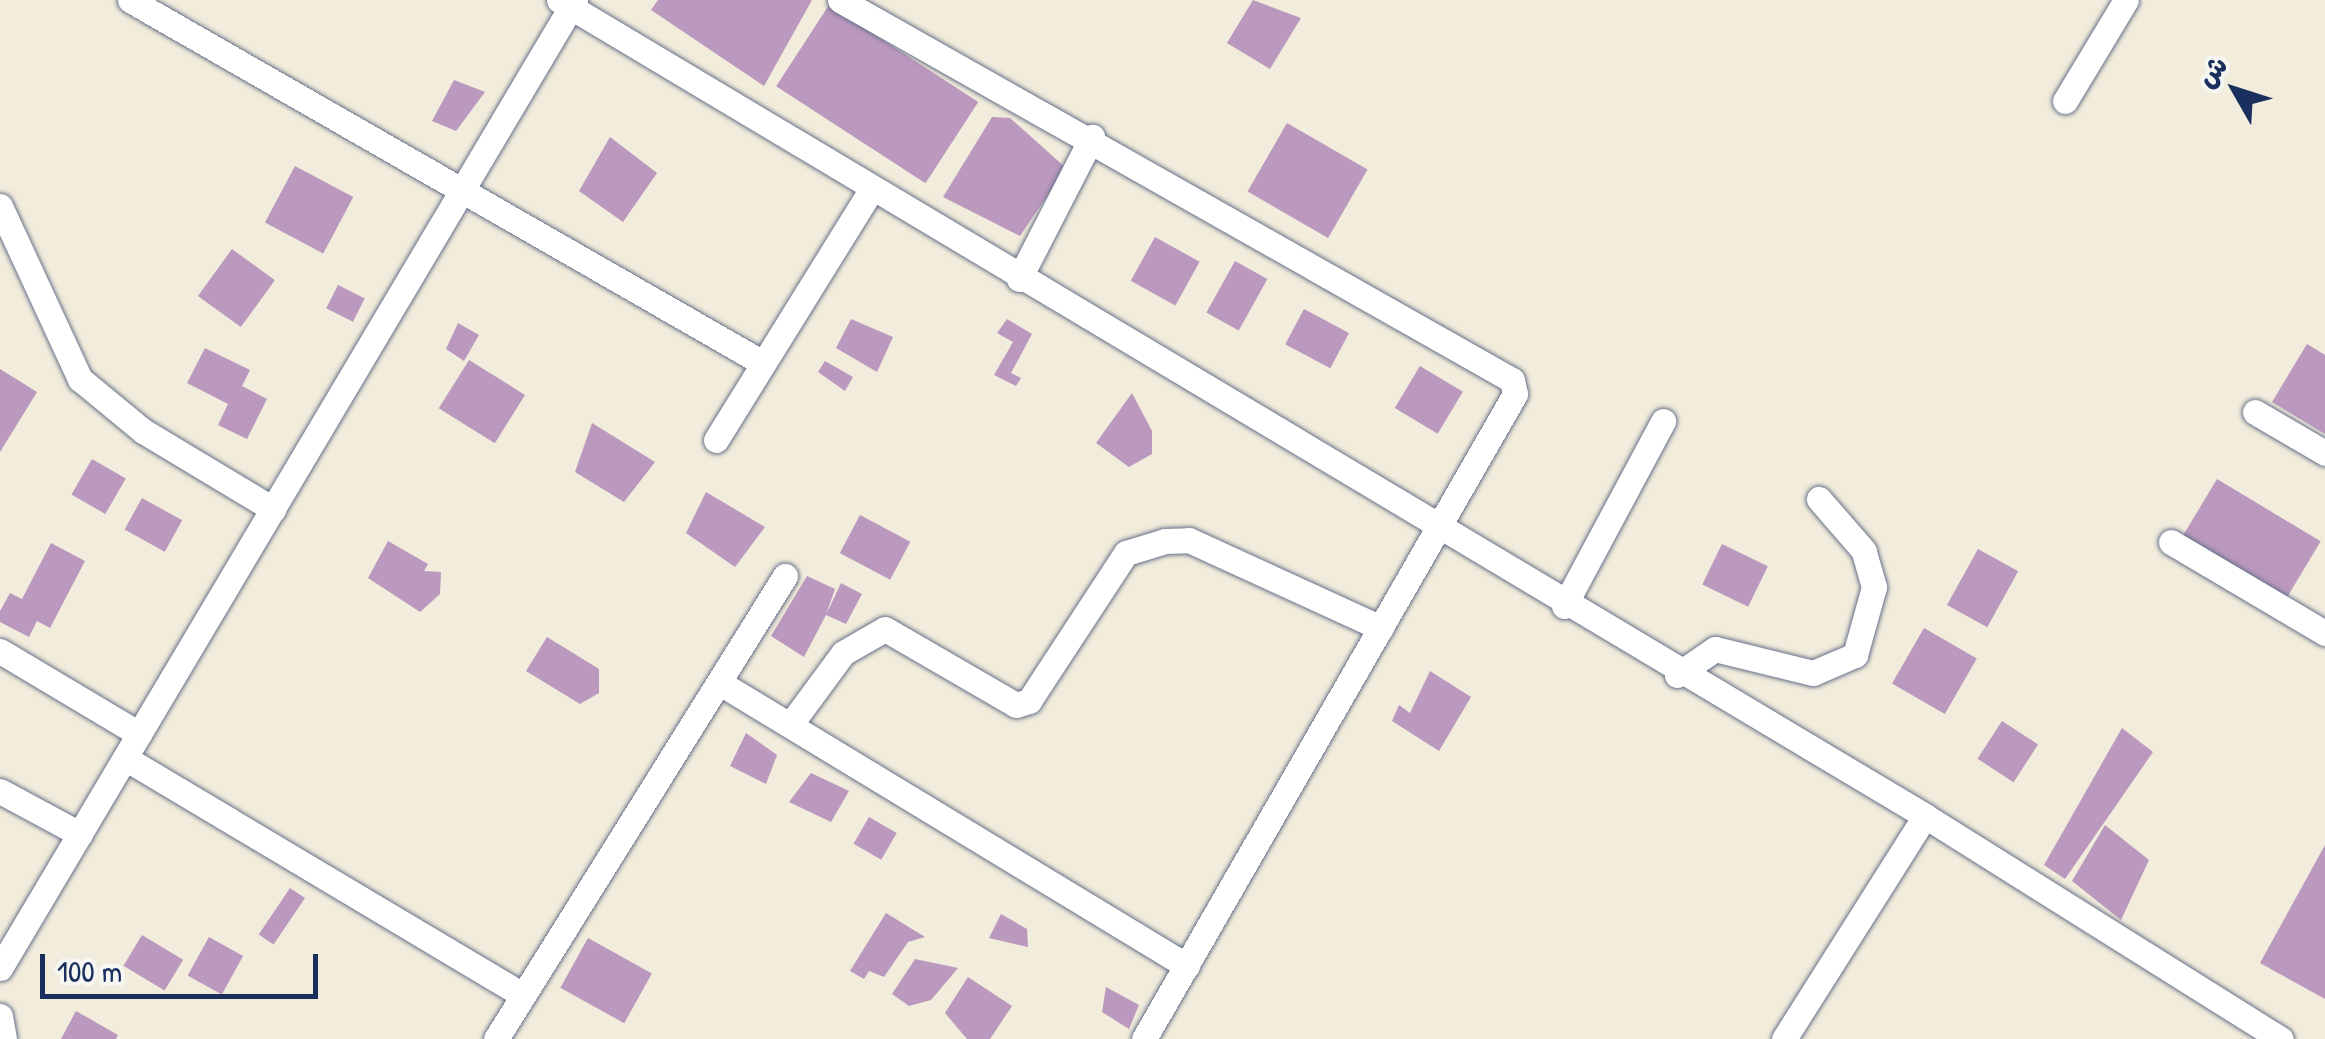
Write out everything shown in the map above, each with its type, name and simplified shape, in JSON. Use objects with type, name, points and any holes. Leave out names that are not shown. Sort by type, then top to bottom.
[{"type":"street","points":[[130,0],[457,193],[762,362]]},
{"type":"street","points":[[840,0],[1092,137],[1512,380],[1516,394],[1144,1039]]},
{"type":"street","points":[[2065,100],[2126,0]]},
{"type":"street","points":[[2,962],[568,2],[871,190],[1676,675],[1925,816],[2281,1039]]},
{"type":"street","points":[[1019,279],[1092,137]]},
{"type":"street","points":[[716,440],[871,190]]},
{"type":"street","points":[[0,206],[80,378],[143,431],[273,508]]},
{"type":"street","points":[[2255,412],[2325,453]]},
{"type":"street","points":[[1564,606],[1664,421]]},
{"type":"street","points":[[1676,675],[1714,650],[1813,673],[1855,655],[1874,587],[1864,552],[1818,499]]},
{"type":"street","points":[[790,725],[843,654],[886,629],[1016,705],[1029,701],[1126,553],[1165,541],[1190,540],[1381,628]]},
{"type":"street","points":[[2171,542],[2325,633]]},
{"type":"street","points":[[496,1039],[784,576]]},
{"type":"street","points":[[0,652],[139,734]]},
{"type":"street","points":[[720,683],[1187,966]]},
{"type":"street","points":[[125,758],[522,995]]},
{"type":"street","points":[[0,790],[80,834]]},
{"type":"street","points":[[1784,1039],[1925,816]]},
{"type":"street","points":[[0,1016],[4,1039]]},
{"type":"building","points":[[658,0],[812,0],[764,86],[651,10]]},
{"type":"building","points":[[1253,0],[1301,18],[1270,69],[1227,43]]},
{"type":"building","points":[[829,5],[978,102],[925,183],[776,86]]},
{"type":"building","points":[[454,80],[485,92],[456,131],[432,121]]},
{"type":"building","points":[[992,117],[1010,118],[1066,168],[1020,236],[943,197]]},
{"type":"building","points":[[1287,123],[1368,170],[1328,238],[1248,191]]},
{"type":"building","points":[[610,137],[657,173],[623,222],[579,191]]},
{"type":"building","points":[[295,166],[353,197],[323,253],[265,223]]},
{"type":"building","points":[[1155,237],[1200,262],[1175,305],[1131,281]]},
{"type":"building","points":[[232,249],[275,280],[241,327],[198,296]]},
{"type":"building","points":[[1235,261],[1267,279],[1239,331],[1206,313]]},
{"type":"building","points":[[338,285],[365,299],[353,322],[326,308]]},
{"type":"building","points":[[1304,309],[1349,333],[1330,368],[1285,344]]},
{"type":"building","points":[[851,319],[893,337],[877,372],[836,348]]},
{"type":"building","points":[[1007,319],[1032,334],[1011,373],[1021,378],[1016,386],[994,375],[1013,342],[997,333]]},
{"type":"building","points":[[458,323],[479,335],[464,361],[446,349]]},
{"type":"building","points":[[2307,344],[2325,355],[2325,434],[2272,402]]},
{"type":"building","points":[[205,348],[250,370],[242,386],[267,399],[247,439],[218,425],[228,404],[187,383]]},
{"type":"building","points":[[469,360],[525,395],[495,443],[439,408]]},
{"type":"building","points":[[825,361],[853,377],[845,391],[818,372]]},
{"type":"building","points":[[1420,366],[1463,392],[1438,434],[1395,408]]},
{"type":"building","points":[[0,369],[37,392],[0,452]]},
{"type":"building","points":[[1132,393],[1152,431],[1152,454],[1129,467],[1096,443]]},
{"type":"building","points":[[592,423],[655,462],[624,502],[575,472]]},
{"type":"building","points":[[92,459],[126,478],[105,514],[72,495]]},
{"type":"building","points":[[2217,479],[2321,541],[2286,600],[2182,537]]},
{"type":"building","points":[[706,492],[765,527],[735,567],[686,533]]},
{"type":"building","points":[[142,498],[182,520],[165,552],[125,529]]},
{"type":"building","points":[[860,515],[910,542],[890,580],[840,553]]},
{"type":"building","points":[[388,541],[428,564],[424,571],[441,572],[440,594],[420,612],[368,578]]},
{"type":"building","points":[[51,543],[85,561],[50,628],[37,621],[29,637],[0,622],[0,611],[10,593],[22,599]]},
{"type":"building","points":[[1722,544],[1768,566],[1748,607],[1702,584]]},
{"type":"building","points":[[1978,549],[2018,571],[1987,627],[1947,605]]},
{"type":"building","points":[[807,576],[835,589],[804,657],[771,636]]},
{"type":"building","points":[[841,583],[862,594],[846,624],[826,615]]},
{"type":"building","points":[[1924,628],[1977,658],[1945,714],[1892,683]]},
{"type":"building","points":[[547,637],[599,669],[599,693],[580,704],[526,671]]},
{"type":"building","points":[[1430,671],[1471,697],[1439,751],[1392,721],[1399,705],[1410,713]]},
{"type":"building","points":[[2002,721],[2038,744],[2014,782],[1977,759]]},
{"type":"building","points":[[2122,728],[2153,752],[2065,879],[2044,865]]},
{"type":"building","points":[[746,733],[777,755],[766,784],[730,766]]},
{"type":"building","points":[[811,773],[849,791],[831,822],[789,802]]},
{"type":"building","points":[[869,817],[897,833],[881,860],[854,844]]},
{"type":"building","points":[[2105,825],[2149,860],[2121,920],[2072,881]]},
{"type":"building","points":[[2325,845],[2325,999],[2260,963]]},
{"type":"building","points":[[290,888],[305,898],[274,944],[259,934]]},
{"type":"building","points":[[886,913],[925,937],[908,942],[884,977],[869,971],[864,979],[850,971]]},
{"type":"building","points":[[1001,914],[1027,929],[1028,947],[989,938]]},
{"type":"building","points":[[142,935],[183,960],[165,991],[123,966]]},
{"type":"building","points":[[209,937],[243,956],[222,994],[188,975]]},
{"type":"building","points":[[588,938],[652,973],[624,1023],[560,988]]},
{"type":"building","points":[[915,959],[958,968],[931,1000],[909,1006],[892,994]]},
{"type":"building","points":[[968,977],[1012,1006],[990,1039],[967,1039],[945,1013]]},
{"type":"building","points":[[1106,987],[1139,1005],[1129,1029],[1102,1012]]},
{"type":"building","points":[[76,1011],[118,1035],[116,1039],[61,1039]]}]
